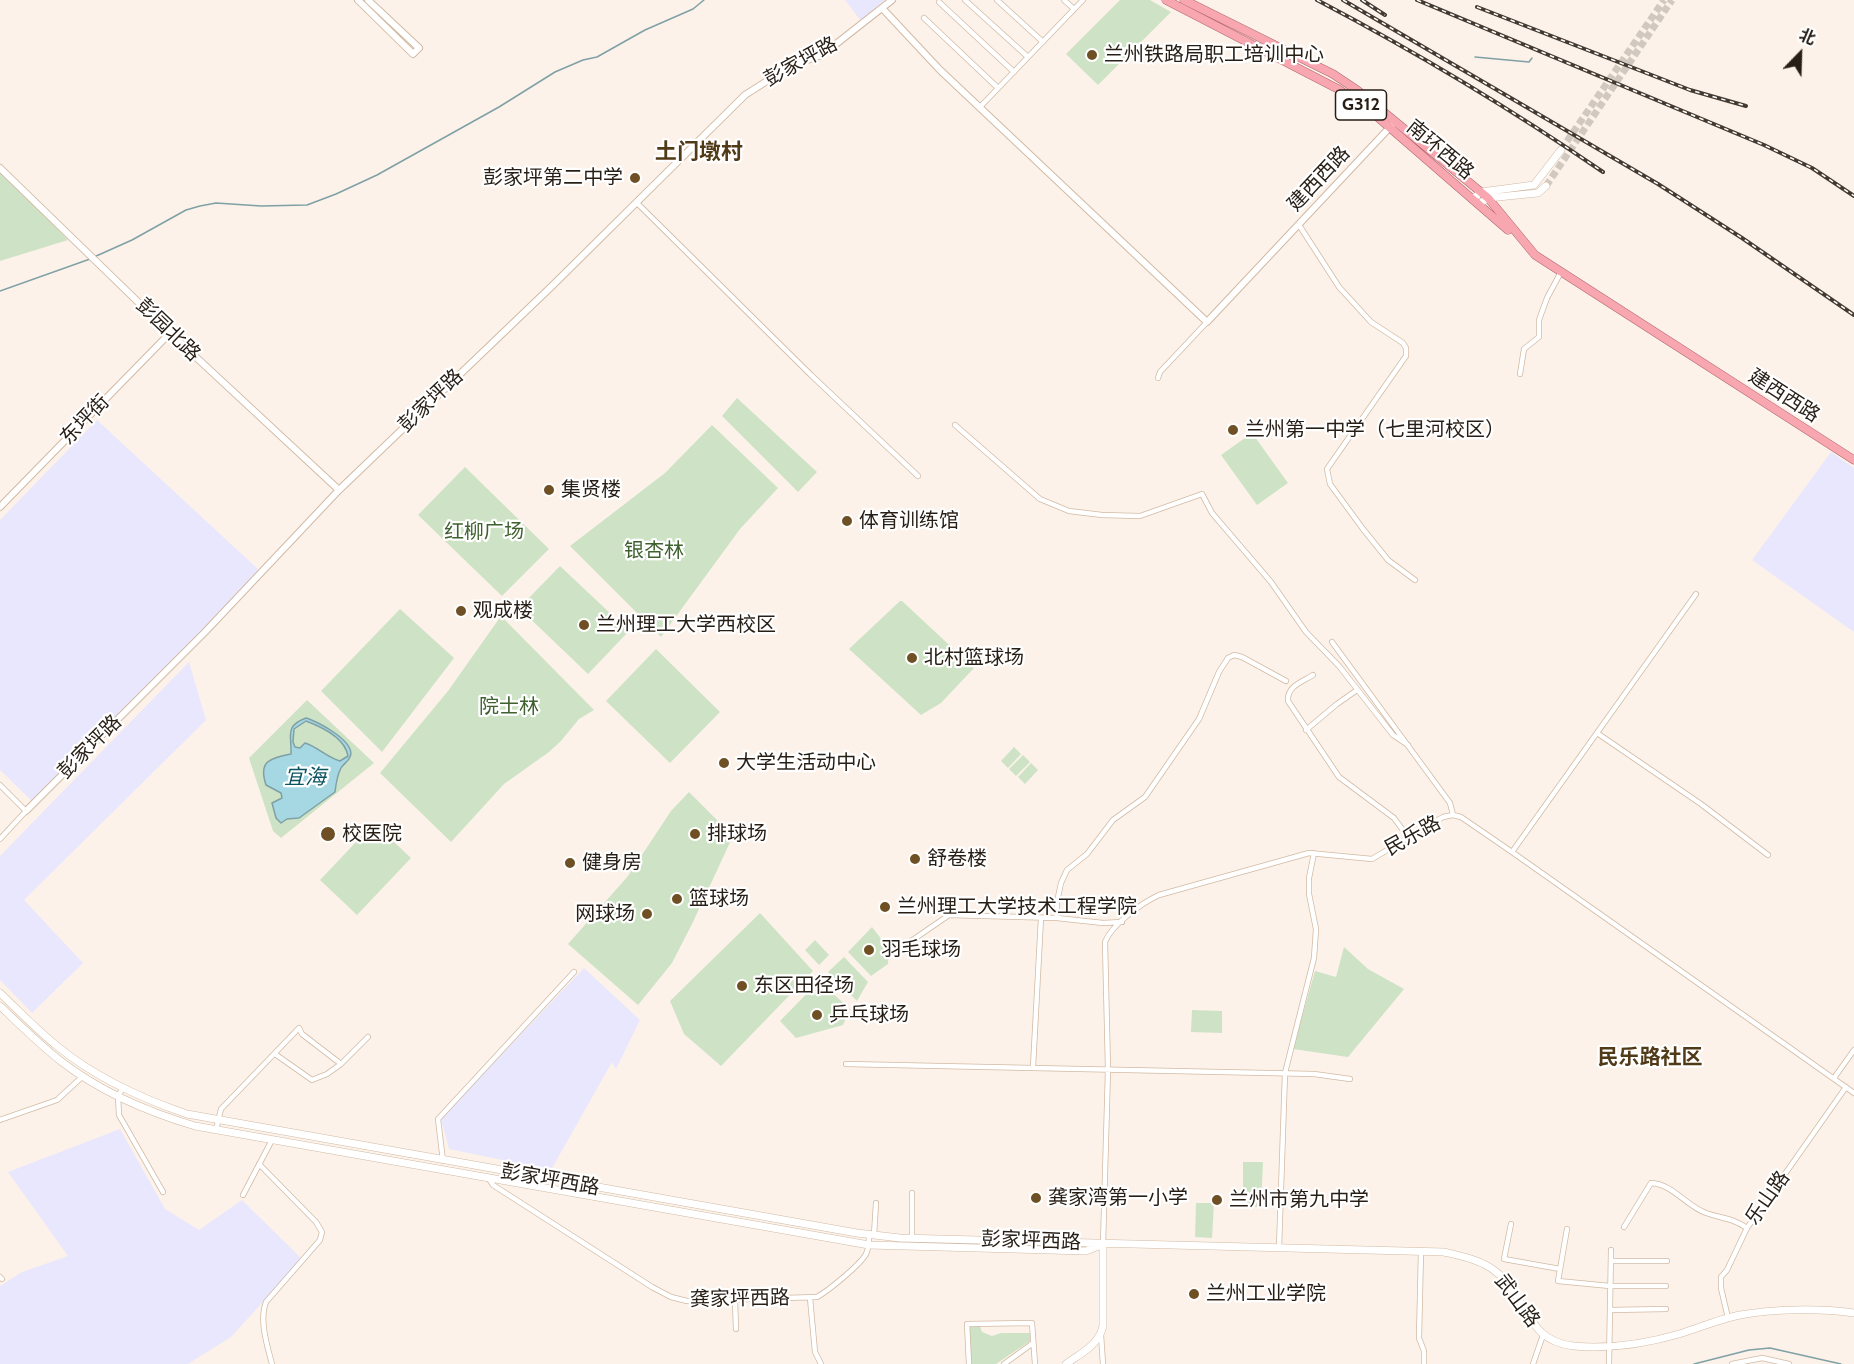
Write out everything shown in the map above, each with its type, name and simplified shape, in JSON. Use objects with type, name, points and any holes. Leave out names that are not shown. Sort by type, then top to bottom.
[{"type":"highway","name":"南环西路","points":[[1166,0],[1328,83],[1373,113],[1529,249]]},
{"type":"highway","name":"南环西路","points":[[1184,0],[1333,74],[1396,120]]},
{"type":"highway","name":"建西西路","points":[[1396,120],[1488,198],[1529,249],[1561,272],[1854,460]]},
{"type":"main road","points":[[1476,202],[1481,192],[1534,185],[1561,150]]},
{"type":"main road","points":[[1476,202],[1488,198],[1538,193],[1546,186]]},
{"type":"main road","name":"彭家坪西路","points":[[0,993],[57,1046],[87,1068],[123,1088],[177,1111],[218,1121],[872,1235],[1103,1244]]},
{"type":"main road","name":"彭家坪西路","points":[[0,1006],[55,1056],[83,1076],[145,1110],[195,1126],[869,1245],[1086,1251],[1103,1244]]},
{"type":"main road","points":[[1065,1364],[1098,1340],[1101,1335],[1103,1244]]},
{"type":"main road","name":"武山路","points":[[1103,1244],[1421,1250],[1459,1255],[1494,1270],[1511,1288],[1543,1335],[1556,1343],[1575,1346],[1609,1346],[1653,1341],[1728,1318],[1773,1311],[1854,1313]]},
{"type":"street","points":[[358,0],[413,54],[419,48],[368,0]]},
{"type":"street","name":"彭家坪路","points":[[0,839],[205,632],[339,490],[552,286],[745,95],[792,65],[822,55],[892,0]]},
{"type":"street","points":[[965,0],[1028,57]]},
{"type":"street","points":[[997,0],[1043,42]]},
{"type":"street","points":[[1064,0],[1074,9]]},
{"type":"street","points":[[980,107],[1083,0]]},
{"type":"street","points":[[939,2],[1014,72]]},
{"type":"street","points":[[882,8],[940,70],[1207,322],[1160,372],[1158,378]]},
{"type":"street","points":[[924,18],[998,88]]},
{"type":"street","name":"建西西路","points":[[1207,322],[1396,120]]},
{"type":"street","name":"彭园北路","points":[[0,168],[170,333],[339,490]]},
{"type":"street","points":[[636,202],[811,375],[918,476]]},
{"type":"street","points":[[1299,225],[1339,287],[1371,322],[1403,343],[1406,348],[1406,356],[1327,469],[1330,484],[1363,529],[1388,560],[1415,580]]},
{"type":"street","points":[[1520,374],[1524,349],[1539,337],[1539,320],[1547,298],[1561,272]]},
{"type":"street","name":"东坪街","points":[[0,507],[170,333]]},
{"type":"street","points":[[955,425],[1040,499],[1069,511],[1140,516],[1202,494],[1212,513],[1271,582],[1306,632],[1339,666],[1393,735],[1408,745]]},
{"type":"street","points":[[1512,852],[1696,594]]},
{"type":"street","points":[[1332,642],[1450,803],[1453,815]]},
{"type":"street","points":[[1058,918],[1057,902],[1061,883],[1067,870],[1088,854],[1113,820],[1145,796],[1199,719],[1219,672],[1228,658],[1234,655],[1242,657],[1286,681]]},
{"type":"street","points":[[1313,675],[1292,688],[1288,694],[1288,701],[1339,777],[1394,818],[1408,837]]},
{"type":"street","points":[[1306,730],[1358,690]]},
{"type":"street","points":[[1597,733],[1701,804],[1768,855]]},
{"type":"street","points":[[0,785],[26,812]]},
{"type":"street","name":"民乐路","points":[[1103,1244],[1108,1070],[1105,942],[1108,933],[1147,900],[1159,895],[1314,853],[1372,859],[1408,837],[1453,815],[1461,817],[1512,852],[1854,1093]]},
{"type":"street","points":[[1279,1248],[1285,1073],[1314,958],[1316,929],[1309,886],[1314,853]]},
{"type":"street","points":[[902,948],[949,915],[1122,922]]},
{"type":"street","points":[[1033,1067],[1041,918]]},
{"type":"street","points":[[443,1161],[438,1119],[574,972]]},
{"type":"street","points":[[216,1130],[222,1108],[299,1028],[302,1034],[341,1064]]},
{"type":"street","points":[[275,1054],[312,1080],[327,1074],[341,1064],[368,1037]]},
{"type":"street","points":[[1834,1078],[1854,1050]]},
{"type":"street","points":[[846,1064],[1285,1073],[1350,1079]]},
{"type":"street","points":[[0,1120],[57,1100],[83,1076]]},
{"type":"street","name":"乐山路","points":[[1728,1318],[1721,1288],[1721,1277],[1727,1270],[1747,1228],[1846,1087]]},
{"type":"street","points":[[123,1088],[118,1096],[119,1114],[163,1192]]},
{"type":"street","points":[[243,1195],[272,1140]]},
{"type":"street","points":[[259,1164],[316,1222],[322,1232],[320,1240],[266,1302],[263,1309],[272,1364]]},
{"type":"street","name":"龚家坪西路","points":[[489,1179],[493,1185],[602,1256],[671,1297],[687,1301],[817,1298],[865,1256],[869,1245]]},
{"type":"street","points":[[1624,1227],[1651,1183],[1661,1183],[1705,1212],[1725,1217],[1747,1228]]},
{"type":"street","points":[[912,1193],[912,1238]]},
{"type":"street","points":[[869,1245],[876,1203]]},
{"type":"street","points":[[1511,1224],[1504,1259],[1560,1269]]},
{"type":"street","points":[[1568,1229],[1558,1281],[1610,1286],[1666,1286]]},
{"type":"street","points":[[1421,1250],[1419,1338],[1424,1352],[1424,1364]]},
{"type":"street","points":[[1609,1364],[1611,1250]]},
{"type":"street","points":[[1611,1261],[1667,1261]]},
{"type":"street","name":"龚家坪西路","points":[[810,1298],[815,1352],[821,1364]]},
{"type":"street","points":[[735,1300],[736,1329]]},
{"type":"street","points":[[1610,1310],[1666,1310]]},
{"type":"street","points":[[969,1364],[968,1324],[1032,1323],[1035,1364]]},
{"type":"street","points":[[1101,1335],[1103,1364]]},
{"type":"street","points":[[1533,1364],[1543,1335]]},
{"type":"street","points":[[1004,1364],[1034,1343]]},
{"type":"street","points":[[1732,1364],[1762,1358],[1789,1364]]},
{"type":"shaded area","points":[[845,0],[885,0],[861,21]]},
{"type":"shaded area","points":[[97,420],[260,571],[34,803],[0,770],[0,520]]},
{"type":"shaded area","points":[[1831,452],[1854,468],[1854,632],[1752,560]]},
{"type":"shaded area","points":[[189,662],[206,720],[24,900],[83,963],[32,1013],[0,980],[0,856]]},
{"type":"shaded area","points":[[584,968],[640,1020],[616,1069],[612,1062],[551,1170],[449,1149],[441,1118]]},
{"type":"shaded area","points":[[120,1129],[165,1209],[199,1230],[242,1200],[302,1259],[231,1337],[188,1364],[0,1364],[0,1286],[22,1272],[68,1256],[8,1172]]},
{"type":"green space","points":[[1120,0],[1150,0],[1171,12],[1098,85],[1066,54]]},
{"type":"green space","points":[[0,170],[68,240],[0,261]]},
{"type":"green space","points":[[737,398],[817,472],[798,492],[722,416]]},
{"type":"green space","name":"银杏林","points":[[712,425],[778,488],[740,529],[661,637],[570,546],[665,473]]},
{"type":"green space","points":[[1252,433],[1288,483],[1257,505],[1221,455]]},
{"type":"green space","name":"红柳广场","points":[[465,467],[549,549],[502,596],[418,515]]},
{"type":"green space","points":[[560,566],[629,631],[588,674],[519,608]]},
{"type":"green space","name":"北村篮球场","points":[[900,601],[974,668],[941,703],[921,715],[849,649]]},
{"type":"green space","points":[[400,609],[454,658],[382,752],[321,691]]},
{"type":"green space","name":"院士林","points":[[501,616],[594,710],[579,719],[549,752],[504,784],[451,842],[380,773],[448,691]]},
{"type":"green space","points":[[656,649],[720,712],[670,763],[606,701]]},
{"type":"green space","points":[[307,700],[374,763],[281,838],[273,831],[249,758]]},
{"type":"green space","points":[[1014,747],[1021,754],[1008,768],[1001,761]]},
{"type":"green space","points":[[1023,755],[1030,762],[1016,776],[1009,769]]},
{"type":"green space","points":[[1031,763],[1038,770],[1025,784],[1018,777]]},
{"type":"green space","points":[[689,792],[733,836],[672,963],[638,1005],[568,944],[628,876],[671,811]]},
{"type":"green space","points":[[374,823],[411,858],[357,915],[320,880]]},
{"type":"green space","name":"东区田径场","points":[[760,913],[813,971],[721,1066],[684,1034],[670,1001]]},
{"type":"green space","name":"羽毛球场","points":[[872,927],[889,949],[888,964],[871,976],[848,952]]},
{"type":"green space","points":[[815,940],[829,955],[819,965],[805,950]]},
{"type":"green space","points":[[1344,947],[1368,969],[1404,989],[1348,1057],[1293,1049],[1315,971],[1336,977]]},
{"type":"green space","points":[[844,957],[868,982],[857,1001],[828,972]]},
{"type":"green space","name":"乒乓球场","points":[[819,981],[850,1009],[843,1025],[796,1038],[780,1021]]},
{"type":"green space","points":[[1192,1010],[1222,1011],[1222,1033],[1191,1032]]},
{"type":"green space","points":[[1243,1162],[1263,1162],[1261,1207],[1243,1206]]},
{"type":"green space","points":[[1196,1203],[1214,1203],[1212,1238],[1195,1237]]},
{"type":"green space","points":[[969,1326],[980,1326],[982,1332],[992,1336],[1001,1333],[1030,1333],[1030,1341],[996,1364],[971,1364]]},
{"type":"water","name":"宜海","points":[[306,718],[335,733],[348,745],[351,751],[350,757],[340,771],[335,792],[299,818],[287,819],[281,823],[276,818],[272,803],[282,798],[281,793],[266,785],[264,771],[265,766],[272,759],[291,754],[291,732],[299,721]],"holes":[[[306,721],[326,730],[338,739],[348,756],[340,761],[305,743],[300,748],[295,747],[294,729]]]},
{"type":"waterway","points":[[94,257],[132,240],[186,210],[200,206],[216,203],[261,206],[307,205],[336,194],[377,175],[499,107],[555,72],[583,60],[597,57],[645,30],[693,9],[704,0]]},
{"type":"waterway","points":[[1475,57],[1529,62],[1532,58]]},
{"type":"waterway","points":[[0,291],[90,259]]},
{"type":"waterway","points":[[1694,1364],[1749,1350],[1770,1348],[1841,1364]]},
{"type":"tunnel","points":[[1561,150],[1664,0]]},
{"type":"tunnel","points":[[1546,186],[1672,0]]},
{"type":"railway","points":[[1317,0],[1463,82],[1603,172]]},
{"type":"railway","points":[[1343,0],[1658,184],[1854,315]]},
{"type":"railway","points":[[1362,0],[1385,15]]},
{"type":"railway","points":[[1417,0],[1764,145],[1812,168],[1854,196]]},
{"type":"railway","points":[[1477,7],[1690,90],[1746,106]]},
{"type":"place","name":"兰州铁路局职工培训中心","points":[[1092,55]]},
{"type":"place","name":"彭家坪第二中学","points":[[635,178]]},
{"type":"place","name":"兰州第一中学（七里河校区）","points":[[1233,430]]},
{"type":"place","name":"集贤楼","points":[[549,490]]},
{"type":"place","name":"体育训练馆","points":[[847,521]]},
{"type":"place","name":"观成楼","points":[[461,611]]},
{"type":"place","name":"兰州理工大学西校区","points":[[584,625]]},
{"type":"place","name":"北村篮球场","points":[[912,658]]},
{"type":"place","name":"大学生活动中心","points":[[724,763]]},
{"type":"place","name":"校医院","points":[[328,834]]},
{"type":"place","name":"排球场","points":[[695,834]]},
{"type":"place","name":"舒卷楼","points":[[915,859]]},
{"type":"place","name":"健身房","points":[[570,863]]},
{"type":"place","name":"篮球场","points":[[677,899]]},
{"type":"place","name":"兰州理工大学技术工程学院","points":[[885,907]]},
{"type":"place","name":"网球场","points":[[647,914]]},
{"type":"place","name":"羽毛球场","points":[[869,950]]},
{"type":"place","name":"东区田径场","points":[[742,986]]},
{"type":"place","name":"乒乓球场","points":[[817,1015]]},
{"type":"place","name":"龚家湾第一小学","points":[[1036,1198]]},
{"type":"place","name":"兰州市第九中学","points":[[1217,1200]]},
{"type":"place","name":"兰州工业学院","points":[[1194,1294]]},
{"type":"district","name":"土门墩村","points":[[699,153]]},
{"type":"district","name":"民乐路社区","points":[[1650,1058]]}]
